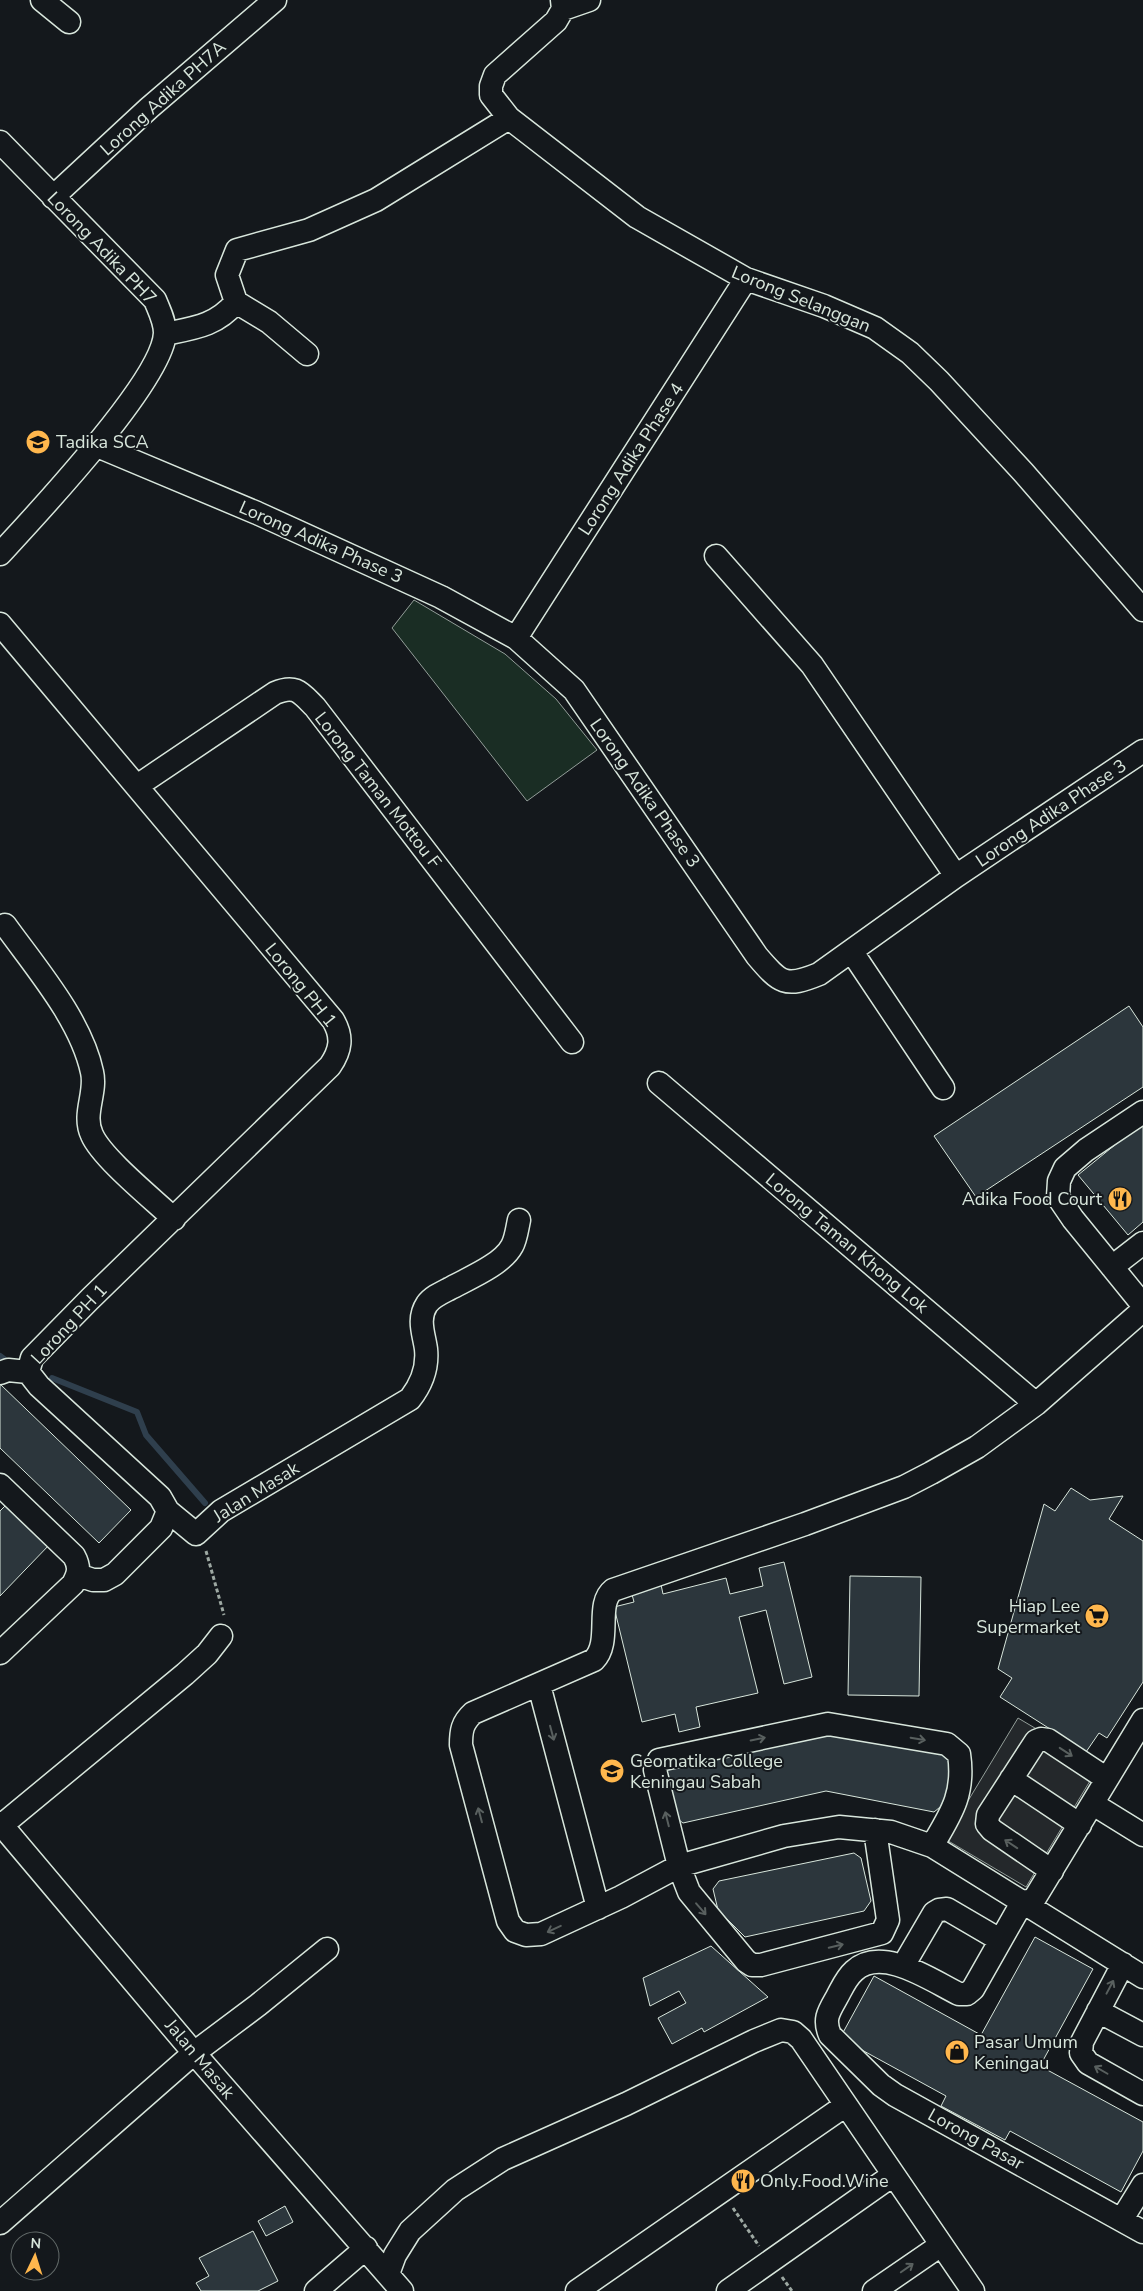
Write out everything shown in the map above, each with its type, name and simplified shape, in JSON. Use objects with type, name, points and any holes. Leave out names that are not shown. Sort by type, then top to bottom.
[{"type":"street","points":[[42,0],[68,22]]},
{"type":"street","name":"Lorong Adika PH7A","points":[[53,197],[149,108],[276,0]]},
{"type":"street","points":[[563,4],[589,0]]},
{"type":"street","name":"Lorong Selanggan","points":[[563,4],[556,21],[495,75],[491,86],[491,95],[509,118],[637,217],[746,280],[824,306],[875,328],[910,353],[939,381],[1023,472],[1143,610]]},
{"type":"street","points":[[308,354],[269,322],[236,302],[227,275],[237,250],[309,230],[376,200],[509,118]]},
{"type":"street","name":"Lorong Adika PH7","points":[[0,142],[156,300],[163,319],[165,334]]},
{"type":"street","name":"Lorong Adika Phase 4","points":[[516,638],[746,280]]},
{"type":"street","points":[[0,554],[56,494],[95,445],[154,365],[165,334],[200,327],[224,316],[236,302]]},
{"type":"street","name":"Lorong Adika Phase 3","points":[[95,445],[257,513],[441,597],[516,638],[574,690],[757,956],[780,980],[799,982],[819,974],[956,876],[1143,752]]},
{"type":"street","points":[[716,556],[812,665],[956,876]]},
{"type":"street","name":"Lorong PH 1","points":[[0,624],[333,1020],[340,1036],[339,1051],[330,1066],[90,1299],[32,1358],[28,1372]]},
{"type":"street","name":"Lorong Taman Mottou F","points":[[137,786],[275,693],[288,688],[301,693],[315,707],[572,1042]]},
{"type":"street","points":[[5,925],[59,1002],[76,1029],[88,1055],[93,1074],[88,1111],[91,1135],[102,1150],[174,1219]]},
{"type":"street","points":[[852,952],[943,1088]]},
{"type":"street","name":"Lorong Taman Khong Lok","points":[[659,1082],[1036,1404]]},
{"type":"street","points":[[1143,1112],[1086,1150],[1065,1168],[1059,1181],[1058,1196],[1063,1206],[1143,1305]]},
{"type":"street","name":"Jalan Masak","points":[[196,1534],[221,1511],[410,1399],[423,1378],[426,1350],[422,1329],[423,1314],[427,1304],[436,1296],[482,1271],[506,1255],[513,1246],[519,1220]]},
{"type":"street","points":[[1112,1267],[1143,1243]]},
{"type":"street","points":[[1143,1310],[1036,1404],[976,1447],[904,1488],[714,1557],[613,1590],[605,1599],[605,1623],[599,1655],[587,1664],[473,1713],[465,1720],[461,1730],[461,1745],[508,1921],[515,1931],[526,1935],[541,1934],[598,1908],[679,1866],[784,1836],[839,1826],[891,1832],[932,1846],[1027,1903],[1143,1977]]},
{"type":"street","points":[[0,1373],[8,1370],[28,1372],[38,1386],[160,1497],[168,1511],[196,1534]]},
{"type":"street","points":[[0,1485],[74,1556],[79,1565],[78,1575],[73,1584],[0,1653]]},
{"type":"street","points":[[78,1575],[93,1580],[104,1580],[115,1574],[161,1528],[168,1511]]},
{"type":"street","name":"Jalan Masak","points":[[221,1636],[207,1654],[185,1674],[1,1824],[194,2053],[395,2283]]},
{"type":"street","points":[[539,1685],[598,1908]]},
{"type":"street","points":[[1000,1940],[947,1910],[938,1910],[934,1912],[903,1966],[960,1994],[967,1994],[973,1989],[1000,1940],[1052,1871],[1143,1720]]},
{"type":"street","points":[[875,1830],[888,1920],[882,1933],[761,1965],[752,1964],[746,1961],[694,1901],[679,1866],[654,1770],[659,1760],[828,1724],[947,1744],[953,1747],[959,1754],[957,1802],[932,1846]]},
{"type":"street","points":[[1052,1871],[992,1830],[987,1824],[988,1815],[1036,1742],[1041,1739],[1048,1740],[1108,1779]]},
{"type":"street","points":[[1012,1779],[1080,1825]]},
{"type":"street","points":[[1093,1804],[1143,1835]]},
{"type":"street","points":[[0,2223],[194,2053],[258,2005],[327,1949]]},
{"type":"street","name":"Lorong Pasar","points":[[903,1966],[878,1961],[863,1965],[854,1971],[827,2014],[825,2025],[830,2035],[881,2085],[895,2095],[1143,2232]]},
{"type":"street","points":[[1123,1964],[1082,2042],[1081,2053],[1088,2063],[1143,2094]]},
{"type":"street","points":[[1098,2011],[1143,2035]]},
{"type":"street","points":[[395,2283],[395,2255],[410,2230],[455,2190],[504,2159],[626,2104],[754,2041],[781,2030],[793,2032],[801,2039],[941,2245],[963,2288]]},
{"type":"street","points":[[577,2291],[846,2105]]},
{"type":"street","points":[[728,2291],[894,2175]]},
{"type":"street","points":[[1122,2219],[1143,2185]]},
{"type":"street","points":[[874,2291],[941,2245]]},
{"type":"street","points":[[325,2288],[366,2248]]},
{"type":"path","name":"Jalan Masak","points":[[196,1534],[204,1545],[224,1613],[221,1636]]},
{"type":"path","points":[[721,2192],[792,2291]]},
{"type":"green space","points":[[414,600],[505,654],[556,699],[597,750],[527,801],[392,628]]},
{"type":"shaded area","points":[[1018,1718],[1099,1766],[1026,1887],[945,1839]]},
{"type":"building","points":[[1129,1006],[1143,1027],[1143,1087],[976,1197],[934,1136]]},
{"type":"building","name":"Adika Food Court","points":[[1143,1122],[1143,1222],[1128,1235],[1078,1175]]},
{"type":"building","points":[[0,1384],[131,1510],[99,1543],[0,1448]]},
{"type":"building","points":[[1071,1488],[1090,1500],[1123,1496],[1109,1519],[1143,1541],[1143,1682],[1107,1738],[1099,1733],[1086,1752],[1000,1697],[1012,1678],[998,1669],[1044,1504],[1055,1511]]},
{"type":"building","points":[[9,1502],[51,1543],[0,1596],[0,1511]]},
{"type":"building","points":[[784,1562],[812,1677],[784,1684],[766,1610],[739,1617],[758,1693],[696,1707],[700,1727],[679,1732],[675,1714],[642,1722],[614,1607],[634,1602],[630,1587],[660,1580],[663,1594],[726,1578],[730,1594],[763,1586],[759,1568]]},
{"type":"building","points":[[850,1576],[921,1577],[919,1696],[848,1695]]},
{"type":"building","points":[[828,1727],[946,1753],[953,1762],[945,1803],[934,1812],[826,1791],[683,1823],[675,1817],[665,1772],[670,1764]]},
{"type":"building","points":[[854,1853],[861,1858],[871,1901],[864,1911],[745,1937],[718,1910],[713,1889],[719,1881]]},
{"type":"building","name":"Pasar Umum Keningau","points":[[1035,1937],[1093,1969],[1040,2066],[1143,2122],[1143,2151],[1121,2192],[1010,2131],[1005,2140],[941,2106],[946,2096],[840,2038],[874,1976],[981,2035]]},
{"type":"building","points":[[711,1946],[768,1997],[704,2032],[702,2028],[672,2044],[658,2018],[686,2003],[679,1991],[650,2006],[643,1978]]},
{"type":"building","points":[[285,2206],[293,2222],[266,2236],[258,2221]]},
{"type":"building","points":[[253,2231],[278,2281],[258,2291],[201,2291],[196,2283],[209,2276],[199,2258]]},
{"type":"waterway","points":[[0,1356],[4,1359]]},
{"type":"waterway","points":[[52,1378],[137,1412],[146,1435],[205,1503]]},
{"type":"place","name":"Tadika SCA","points":[[38,442]]},
{"type":"place","name":"Adika Food Court","points":[[1120,1199]]},
{"type":"place","name":"Hiap Lee Supermarket","points":[[1097,1616]]},
{"type":"place","name":"Geomatika College Keningau Sabah","points":[[612,1771]]},
{"type":"place","name":"Pasar Umum Keningau","points":[[957,2052]]},
{"type":"place","name":"Only.Food.Wine","points":[[743,2181]]}]
